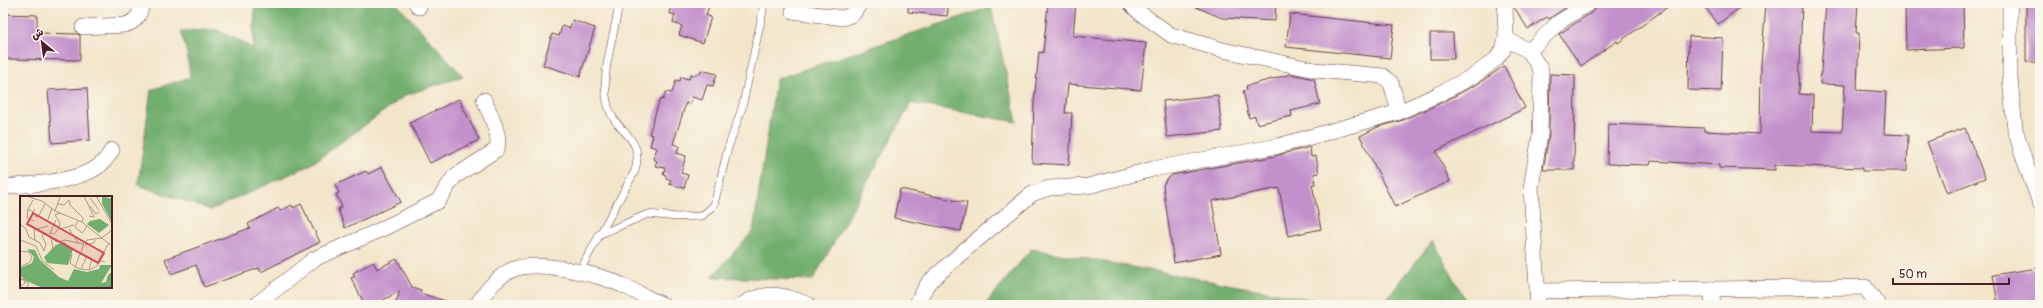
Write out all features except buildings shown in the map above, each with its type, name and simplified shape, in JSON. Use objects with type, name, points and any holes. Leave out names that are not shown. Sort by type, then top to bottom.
[{"type":"street","points":[[83,27],[125,25],[132,23],[141,13],[142,3]]},
{"type":"street","points":[[793,10],[843,18],[853,14],[860,3]]},
{"type":"street","points":[[1130,3],[1140,13],[1171,35],[1223,50],[1315,70],[1383,76],[1391,83],[1399,112]]},
{"type":"street","points":[[916,305],[928,283],[966,249],[1035,193],[1055,188],[1088,186],[1153,169],[1278,146],[1399,112],[1438,95],[1475,75],[1496,59],[1503,50],[1506,39],[1505,3]]},
{"type":"street","points":[[1529,51],[1559,22],[1589,3]]},
{"type":"street","points":[[2010,3],[2010,78],[2015,129],[2040,203]]},
{"type":"street","points":[[1506,39],[1529,51],[1541,70],[1540,135],[1530,187],[1538,298],[1711,289],[1865,287],[1878,305]]},
{"type":"street","points":[[256,305],[314,259],[380,230],[438,201],[454,177],[496,150],[498,146],[496,130],[484,100]]},
{"type":"street","points":[[3,187],[73,177],[88,172],[104,162],[112,150]]},
{"type":"street","points":[[477,305],[489,288],[500,277],[514,269],[530,265],[598,276],[621,284],[664,305]]},
{"type":"street","points":[[1711,289],[1713,305]]},
{"type":"street","points":[[742,305],[765,295],[779,295],[809,305]]},
{"type":"lane","points":[[579,272],[598,235],[635,171],[638,157],[634,142],[618,125],[608,108],[605,86],[620,3]]},
{"type":"lane","points":[[598,235],[648,214],[677,217],[702,216],[714,205],[728,148],[742,108],[763,11],[763,3]]},
{"type":"green space","points":[[255,3],[396,3],[463,76],[406,95],[310,165],[211,210],[138,185],[151,90],[190,77],[187,53],[181,31],[217,30],[253,48]]},
{"type":"green space","points":[[991,7],[1017,122],[911,103],[813,280],[712,277],[753,231],[776,79]]},
{"type":"green space","points":[[1433,240],[1468,305],[1382,305]]},
{"type":"green space","points":[[1031,249],[1316,300],[1317,305],[985,305]]}]
